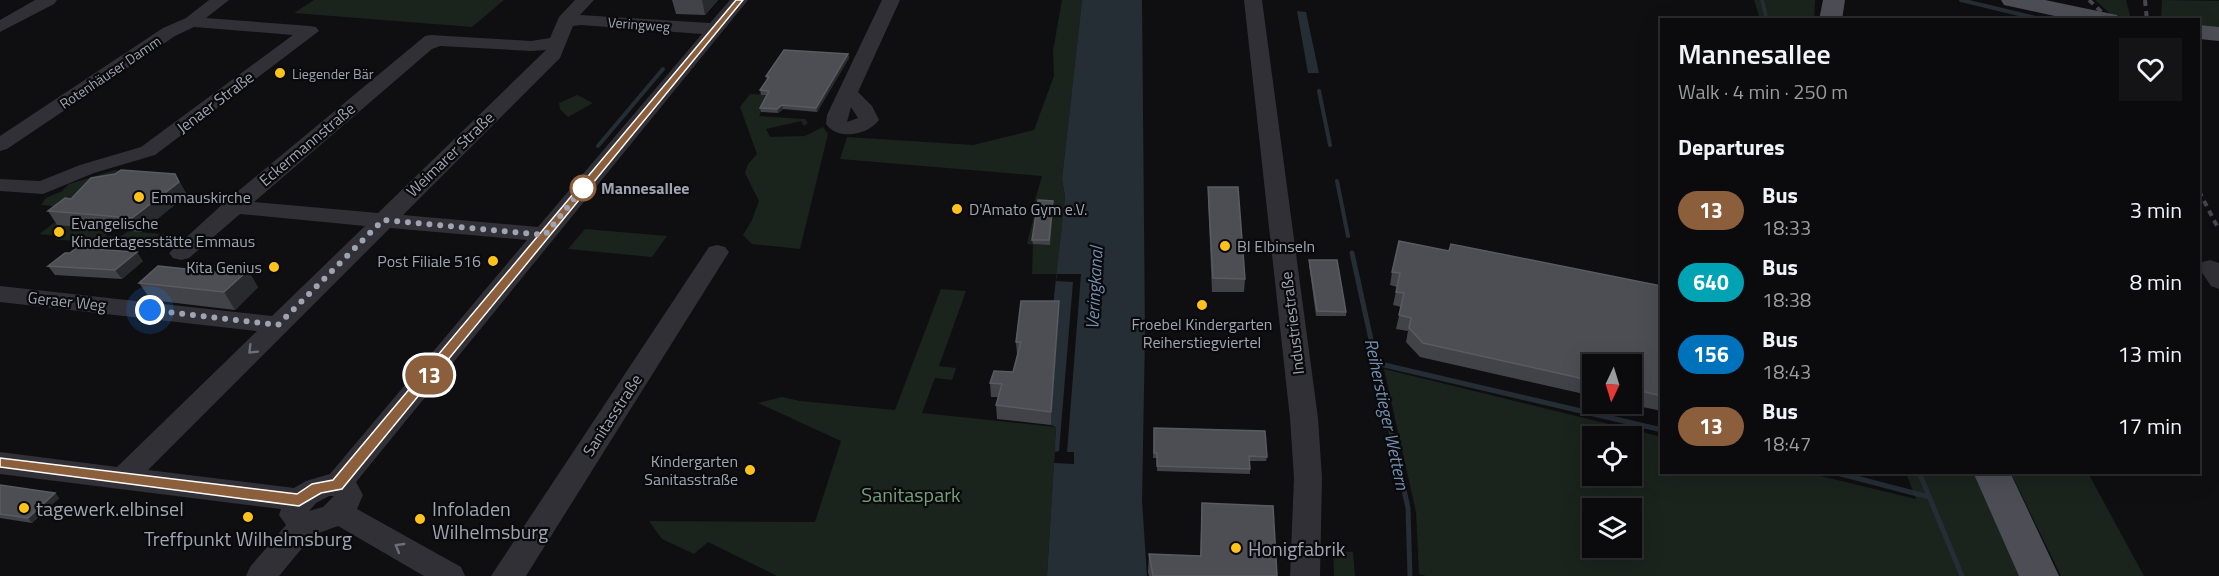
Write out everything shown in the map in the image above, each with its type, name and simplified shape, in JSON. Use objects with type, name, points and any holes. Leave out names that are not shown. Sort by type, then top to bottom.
[{"type":"main road","points":[[2012,0],[2099,18]]},
{"type":"main road","points":[[2028,0],[2084,15]]},
{"type":"main road","points":[[2200,32],[2219,34]]},
{"type":"main road","points":[[1992,474],[2039,576]]},
{"type":"street","points":[[0,27],[48,0]]},
{"type":"street","name":"Rotenhäuser Damm","points":[[0,145],[169,32],[192,22],[220,0]]},
{"type":"street","name":"Weimarer Straße","points":[[123,478],[553,54],[565,22],[585,0]]},
{"type":"street","points":[[0,463],[123,478],[302,511],[321,521],[545,235],[739,0]]},
{"type":"street","points":[[848,93],[891,0]]},
{"type":"street","name":"Industriestraße","points":[[1253,0],[1304,426],[1308,478],[1305,576]]},
{"type":"street","name":"Veringweg","points":[[565,22],[581,20],[714,29]]},
{"type":"street","name":"Jenaer Straße","points":[[0,185],[43,188],[87,169],[148,151],[310,31],[192,22]]},
{"type":"street","name":"Eckermannstraße","points":[[181,253],[232,207],[426,45],[434,41],[531,46],[557,44]]},
{"type":"street","points":[[232,207],[545,235]]},
{"type":"street","name":"Sanitasstraße","points":[[506,576],[515,567],[717,252]]},
{"type":"street","name":"Geraer Weg","points":[[0,294],[278,325]]},
{"type":"street","points":[[338,499],[450,576]]},
{"type":"street","points":[[261,576],[302,511]]},
{"type":"green space","points":[[314,0],[504,0],[472,27],[294,13]]},
{"type":"green space","points":[[1062,0],[1082,0],[1062,179],[1065,197],[1057,274],[1032,274],[1033,245],[1027,244],[1036,207],[1034,203],[1042,176],[840,159],[847,137],[973,145],[1034,130],[1054,76],[1053,51]]},
{"type":"green space","points":[[1754,0],[1815,0],[1814,18],[1760,18]]},
{"type":"green space","points":[[2095,0],[2126,0],[2131,18],[2115,18]]},
{"type":"green space","points":[[2162,0],[2219,1],[2219,28],[2200,27],[2200,18],[2161,18]]},
{"type":"green space","points":[[750,94],[770,95],[759,116],[805,119],[808,123],[804,126],[801,121],[766,129],[770,137],[805,136],[823,127],[828,134],[800,249],[752,244],[743,235],[759,201],[745,173],[748,164],[757,154],[740,107]]},
{"type":"green space","points":[[577,95],[593,103],[568,117],[560,109],[559,103]]},
{"type":"green space","points":[[115,170],[134,172],[74,208],[41,205],[46,198],[62,191],[69,184]]},
{"type":"green space","points":[[54,223],[112,229],[105,236],[120,237],[128,231],[171,235],[153,249],[55,239],[59,236],[39,234]]},
{"type":"green space","points":[[585,229],[667,236],[652,257],[568,249]]},
{"type":"green space","name":"Sanitaspark","points":[[941,289],[966,291],[939,366],[956,368],[952,380],[935,378],[922,413],[1056,427],[1047,576],[777,576],[708,542],[694,554],[662,539],[649,521],[815,522],[841,441],[758,403],[782,397],[800,401],[895,410]]},
{"type":"green space","points":[[1384,369],[1617,426],[1582,426],[1582,486],[1642,486],[1642,432],[1660,437],[1660,474],[1812,474],[1916,499],[1906,474],[1978,474],[2025,576],[1426,576],[1419,574],[1416,512]]},
{"type":"green space","points":[[2011,474],[2089,474],[2144,576],[2061,576]]},
{"type":"green space","points":[[1333,551],[1353,552],[1355,576],[1334,576]]},
{"type":"water","name":"Veringkanal","points":[[1082,0],[1142,0],[1145,334],[1142,501],[1147,576],[1047,576],[1056,427],[1051,425],[1052,315],[1065,197],[1062,179]]},
{"type":"water","points":[[1297,11],[1306,12],[1319,73],[1308,73]]},
{"type":"pier","points":[[1057,274],[1081,274],[1067,452],[1074,452],[1074,464],[1054,463],[1055,452],[1059,451],[1073,282],[1056,281]]},
{"type":"building","points":[[784,50],[848,54],[816,108],[782,105],[777,109],[760,108],[769,91],[760,90],[769,77],[766,76]]},
{"type":"building","points":[[121,170],[175,174],[179,182],[132,218],[48,211],[65,198],[71,199],[91,178],[115,174]]},
{"type":"building","name":"BI Elbinseln","points":[[1208,187],[1238,187],[1245,279],[1213,278]]},
{"type":"building","points":[[1038,200],[1053,201],[1049,240],[1032,240]]},
{"type":"building","points":[[1399,241],[1449,251],[1451,244],[1660,286],[1660,396],[1642,391],[1642,354],[1582,354],[1582,379],[1423,343],[1409,328],[1411,318],[1399,315],[1404,293],[1396,292],[1400,273],[1392,272]]},
{"type":"building","points":[[76,248],[137,252],[115,270],[48,266]]},
{"type":"building","points":[[1309,260],[1337,260],[1346,312],[1317,311]]},
{"type":"building","points":[[158,266],[224,273],[228,268],[248,270],[224,292],[139,283]]},
{"type":"building","points":[[1021,301],[1059,301],[1051,412],[996,405],[1002,384],[990,383],[994,371],[1013,372],[1021,342],[1016,342]]},
{"type":"building","points":[[1154,428],[1265,431],[1267,457],[1249,456],[1250,469],[1157,466],[1157,453],[1154,453]]},
{"type":"building","name":"tagewerk.elbinsel","points":[[0,485],[55,493],[28,518],[0,514]]},
{"type":"building","name":"Honigfabrik","points":[[1202,503],[1273,506],[1277,576],[1153,576],[1149,554],[1201,556]]},
{"type":"waterway","points":[[1762,0],[1766,18]]},
{"type":"waterway","points":[[1961,0],[2036,18]]},
{"type":"waterway","points":[[598,146],[663,69]]},
{"type":"waterway","name":"Reiherstieger Wettern","points":[[1319,91],[1330,145]]},
{"type":"waterway","name":"Reiherstieger Wettern","points":[[1337,181],[1348,236]]},
{"type":"waterway","name":"Reiherstieger Wettern","points":[[1352,253],[1376,363]]},
{"type":"waterway","points":[[1376,363],[1660,430]]},
{"type":"waterway","name":"Reiherstieger Wettern","points":[[1376,363],[1408,508],[1410,576]]},
{"type":"waterway","points":[[1841,474],[1929,497]]},
{"type":"waterway","points":[[1920,474],[1962,576]]},
{"type":"railway","points":[[2089,0],[2108,18]]},
{"type":"railway","points":[[2145,0],[2147,18]]},
{"type":"railway","points":[[2200,193],[2219,230]]},
{"type":"bus line","name":"13","points":[[0,463],[299,500],[317,488],[337,485],[739,0]]},
{"type":"place","name":"Liegender Bär","points":[[280,73]]},
{"type":"place","name":"Mannesallee","points":[[583,188]]},
{"type":"place","name":"Emmauskirche","points":[[139,197]]},
{"type":"place","name":"D'Amato Gym e.V.","points":[[957,209]]},
{"type":"place","name":"Evangelische Kindertagesstätte Emmaus","points":[[59,232]]},
{"type":"place","name":"BI Elbinseln","points":[[1225,246]]},
{"type":"place","name":"Post Filiale 516","points":[[493,261]]},
{"type":"place","name":"Kita Genius","points":[[274,267]]},
{"type":"place","name":"Froebel Kindergarten Reiherstiegviertel","points":[[1202,305]]},
{"type":"place","name":"Kindergarten Sanitasstraße","points":[[750,470]]},
{"type":"place","name":"tagewerk.elbinsel","points":[[24,508]]},
{"type":"place","name":"Treffpunkt Wilhelmsburg","points":[[248,517]]},
{"type":"place","name":"Infoladen Wilhelmsburg","points":[[420,519]]},
{"type":"place","name":"Honigfabrik","points":[[1236,548]]},
{"type":"route","points":[[150,310],[278,325],[383,220],[545,235],[587,183],[583,188]]}]
